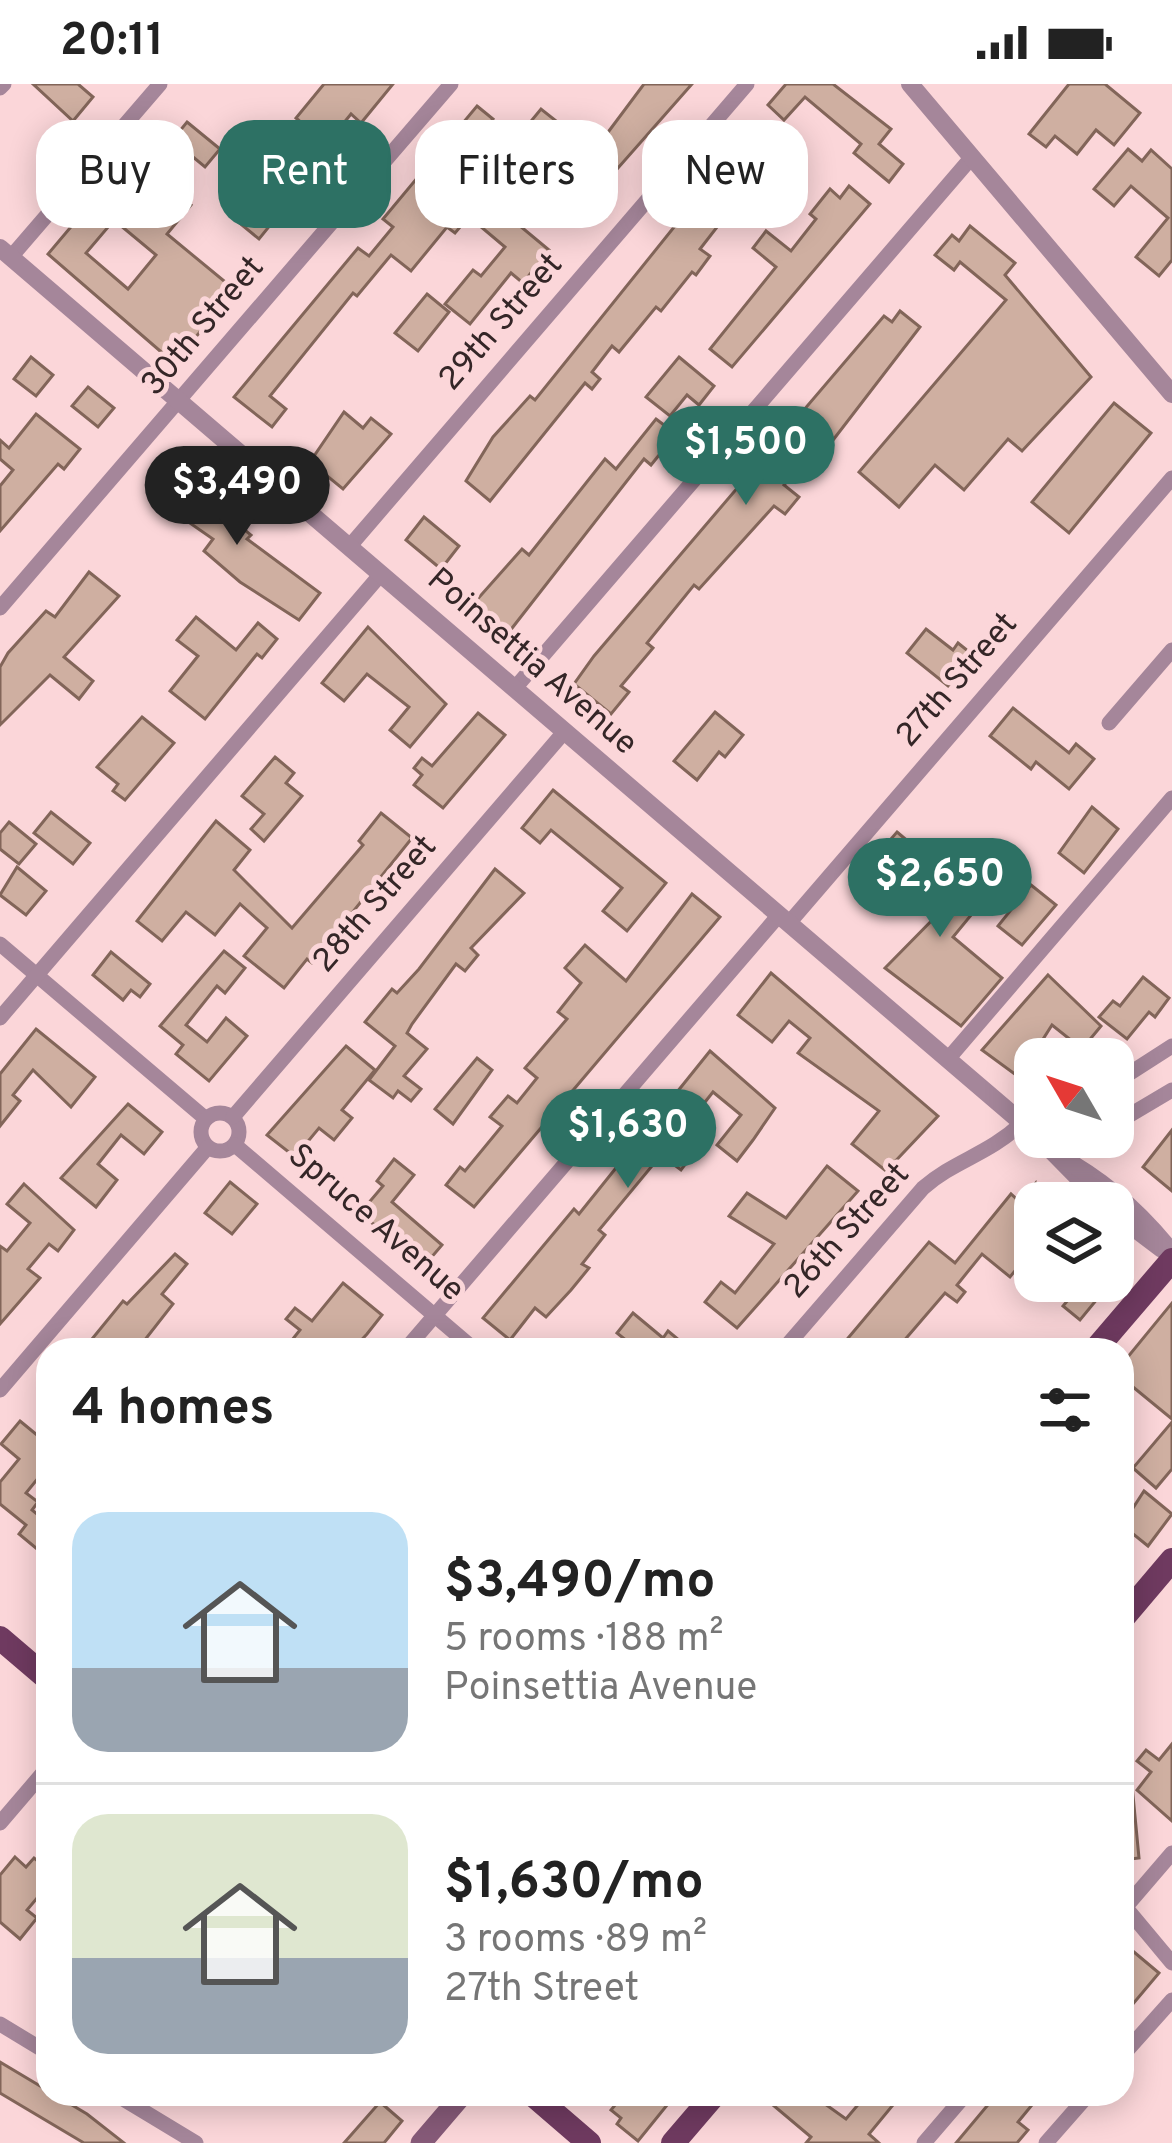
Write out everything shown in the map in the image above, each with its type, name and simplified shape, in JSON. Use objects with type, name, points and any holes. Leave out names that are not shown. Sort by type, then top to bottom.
[{"type":"main road","points":[[1106,1338],[1172,1256]]},
{"type":"main road","points":[[1134,1605],[1172,1560]]},
{"type":"main road","points":[[0,1638],[36,1669]]},
{"type":"main road","points":[[421,2143],[453,2106]]},
{"type":"main road","points":[[546,2106],[589,2143]]},
{"type":"main road","points":[[673,2143],[705,2106]]},
{"type":"street","points":[[5,253],[160,84]]},
{"type":"street","name":"30th Street","points":[[0,608],[451,84]]},
{"type":"street","name":"29th Street","points":[[349,547],[747,84]]},
{"type":"street","points":[[910,84],[1172,394]]},
{"type":"street","points":[[515,688],[972,157]]},
{"type":"street","name":"Poinsettia Avenue","points":[[5,253],[1014,1116]]},
{"type":"street","name":"27th Street","points":[[416,1338],[1172,478]]},
{"type":"street","points":[[0,1018],[381,574]]},
{"type":"street","points":[[1109,723],[1172,650]]},
{"type":"street","name":"28th Street","points":[[233,1118],[565,731]]},
{"type":"street","points":[[948,1059],[1172,798]]},
{"type":"street","points":[[0,944],[206,1119]]},
{"type":"street","points":[[1134,1070],[1172,1046]]},
{"type":"street","points":[[1134,1113],[1172,1090]]},
{"type":"street","points":[[216,1113],[233,1118],[240,1133],[235,1144],[219,1151],[208,1147],[201,1131],[206,1119],[216,1113]]},
{"type":"street","name":"26th Street","points":[[793,1338],[923,1189],[946,1170],[1014,1140]]},
{"type":"street","name":"Spruce Avenue","points":[[235,1144],[461,1338]]},
{"type":"street","points":[[45,1338],[208,1147]]},
{"type":"street","points":[[1075,1158],[1150,1225],[1172,1256]]},
{"type":"street","points":[[1134,1228],[1172,1256]]},
{"type":"street","points":[[0,1390],[36,1348]]},
{"type":"street","points":[[0,1823],[36,1781]]},
{"type":"street","points":[[1134,1896],[1172,1853]]},
{"type":"street","points":[[1134,1919],[1172,1963]]},
{"type":"street","points":[[1134,2043],[1172,2000]]},
{"type":"street","points":[[0,2024],[36,2046]]},
{"type":"street","points":[[148,2106],[196,2143]]},
{"type":"street","points":[[924,2143],[956,2106]]},
{"type":"street","points":[[1046,2143],[1078,2106]]},
{"type":"building","points":[[33,84],[78,84],[93,97],[72,120]]},
{"type":"building","points":[[324,84],[393,84],[363,120],[351,114],[346,120],[296,118]]},
{"type":"building","points":[[644,84],[692,84],[660,120],[642,120],[642,141],[618,168],[617,120]]},
{"type":"building","points":[[786,84],[833,84],[891,129],[879,144],[903,164],[889,182],[854,153],[861,144],[805,97],[784,120],[768,105]]},
{"type":"building","points":[[1069,84],[1105,84],[1140,113],[1114,145],[1096,130],[1077,154],[1055,136],[1046,147],[1029,134]]},
{"type":"building","points":[[477,106],[493,119],[492,120],[465,120]]},
{"type":"building","points":[[541,109],[555,120],[532,120]]},
{"type":"building","points":[[194,128],[218,147],[205,167],[194,158]]},
{"type":"building","points":[[1128,149],[1142,161],[1151,150],[1172,169],[1172,260],[1159,276],[1136,257],[1168,218],[1131,186],[1114,206],[1094,189]]},
{"type":"building","points":[[415,181],[415,228],[446,228],[411,271],[391,255],[357,296],[353,293],[270,396],[286,409],[272,427],[234,397],[358,248],[369,256],[393,227],[391,209]]},
{"type":"building","points":[[849,186],[870,204],[732,367],[710,349],[776,267],[753,248],[766,231],[791,251],[816,219],[810,214],[830,189],[840,198]]},
{"type":"building","points":[[970,226],[1015,263],[1005,275],[1091,377],[1022,451],[1008,439],[964,490],[935,465],[899,507],[859,472],[1006,300],[960,262],[954,270],[935,255],[952,235],[959,241]]},
{"type":"building","points":[[70,228],[107,228],[86,253],[128,289],[156,255],[124,228],[172,228],[167,234],[235,290],[174,363],[48,254]]},
{"type":"building","points":[[246,228],[268,228],[259,239]]},
{"type":"building","points":[[482,228],[522,228],[549,250],[523,283],[511,273],[470,324],[445,304],[473,270],[481,276],[505,247]]},
{"type":"building","points":[[673,228],[716,228],[700,249],[710,256],[696,275],[692,272],[661,311],[656,307],[619,352],[612,346],[592,372],[600,379],[592,389],[585,383],[490,501],[466,481],[493,437],[530,396],[535,400]]},
{"type":"building","points":[[427,294],[449,312],[418,351],[395,333]]},
{"type":"building","points":[[900,311],[920,327],[820,457],[812,450],[784,485],[799,497],[785,514],[774,506],[699,589],[694,585],[647,643],[653,648],[621,686],[629,692],[611,714],[574,684],[594,656],[884,316],[892,322]]},
{"type":"building","points":[[31,357],[53,375],[36,396],[14,379]]},
{"type":"building","points":[[679,357],[714,386],[699,405],[687,395],[670,416],[646,397]]},
{"type":"building","points":[[88,387],[114,408],[98,427],[72,406]]},
{"type":"building","points":[[1114,403],[1151,433],[1069,533],[1032,502]]},
{"type":"building","points":[[344,412],[363,428],[371,418],[391,434],[343,489],[310,462]]},
{"type":"building","points":[[36,414],[80,449],[64,469],[58,464],[0,531],[0,486],[13,470],[0,459],[0,440],[9,448]]},
{"type":"building","points":[[656,419],[676,434],[651,465],[644,459],[509,632],[474,603],[522,549],[529,555],[605,459],[616,469]]},
{"type":"building","points":[[172,470],[251,535],[247,539],[320,593],[299,620],[240,582],[204,551],[213,539],[151,496]]},
{"type":"building","points":[[424,517],[459,546],[441,569],[406,540]]},
{"type":"building","points":[[89,572],[119,596],[64,657],[93,681],[79,699],[50,675],[0,725],[0,667],[8,653],[46,611],[55,617]]},
{"type":"building","points":[[196,617],[236,650],[258,623],[277,639],[262,658],[257,654],[205,719],[170,691],[198,656],[177,640]]},
{"type":"building","points":[[368,627],[446,704],[410,747],[390,730],[409,707],[367,674],[344,701],[322,683]]},
{"type":"building","points":[[926,629],[953,650],[958,643],[973,655],[948,686],[907,653]]},
{"type":"building","points":[[1013,708],[1069,753],[1076,744],[1094,759],[1069,789],[1036,762],[1031,769],[990,736]]},
{"type":"building","points":[[715,712],[743,735],[725,757],[719,752],[697,780],[674,761]]},
{"type":"building","points":[[478,713],[505,735],[443,808],[414,785],[422,775],[414,768],[422,758],[432,766]]},
{"type":"building","points":[[142,717],[174,743],[125,800],[113,791],[118,784],[97,767]]},
{"type":"building","points":[[275,757],[294,773],[286,783],[302,796],[264,841],[251,829],[264,814],[242,796]]},
{"type":"building","points":[[553,790],[666,883],[627,931],[603,911],[622,888],[551,830],[540,843],[522,828]]},
{"type":"building","points":[[1092,807],[1118,829],[1084,873],[1059,853]]},
{"type":"building","points":[[51,812],[90,843],[73,864],[34,833]]},
{"type":"building","points":[[381,813],[412,838],[312,963],[307,959],[284,988],[244,956],[267,928],[240,904],[215,935],[186,912],[162,941],[137,921],[216,821],[250,850],[234,870],[292,928],[363,845],[359,841]]},
{"type":"building","points":[[9,822],[36,844],[19,864],[0,849],[0,833]]},
{"type":"building","points":[[897,832],[981,903],[953,937],[1002,978],[961,1026],[885,968],[943,909],[878,854]]},
{"type":"building","points":[[17,867],[46,891],[26,915],[0,895]]},
{"type":"building","points":[[495,869],[524,893],[471,948],[478,955],[465,971],[456,964],[412,1024],[407,1033],[427,1049],[404,1076],[421,1089],[411,1101],[398,1091],[393,1098],[369,1080],[395,1046],[365,1022],[392,989],[397,993],[419,969]]},
{"type":"building","points":[[1031,885],[1056,905],[1022,945],[998,926]]},
{"type":"building","points":[[692,894],[720,917],[474,1207],[446,1185],[460,1167],[465,1171],[502,1126],[490,1117],[508,1096],[517,1103],[537,1078],[525,1068],[567,1019],[558,1012],[581,983],[565,968],[585,945],[626,981]]},
{"type":"building","points":[[224,951],[245,968],[225,993],[217,986],[186,1025],[207,1042],[226,1018],[247,1036],[209,1081],[176,1054],[183,1045],[160,1026]]},
{"type":"building","points":[[111,952],[150,984],[140,997],[131,990],[123,1000],[93,975]]},
{"type":"building","points":[[771,973],[938,1116],[886,1171],[852,1144],[879,1111],[798,1053],[810,1038],[789,1021],[772,1042],[738,1015]]},
{"type":"building","points":[[1048,975],[1101,1026],[1091,1038],[1068,1038],[1052,1025],[1044,1038],[1014,1038],[1014,1073],[982,1050]]},
{"type":"building","points":[[1143,977],[1169,998],[1155,1017],[1149,1012],[1128,1038],[1099,1017],[1113,1001],[1120,1006]]},
{"type":"building","points":[[36,1029],[95,1077],[71,1107],[33,1070],[13,1095],[20,1101],[0,1126],[0,1074]]},
{"type":"building","points":[[346,1046],[375,1070],[342,1110],[352,1118],[334,1140],[319,1128],[295,1157],[267,1135]]},
{"type":"building","points":[[710,1051],[775,1108],[737,1161],[717,1145],[741,1115],[713,1092],[682,1131],[693,1140],[683,1152],[690,1158],[681,1170],[661,1155],[599,1230],[605,1235],[582,1264],[589,1268],[571,1290],[546,1317],[535,1308],[508,1338],[483,1318],[574,1209],[579,1214]]},
{"type":"building","points":[[477,1058],[492,1070],[453,1124],[435,1109]]},
{"type":"building","points":[[128,1104],[162,1132],[144,1154],[121,1135],[98,1164],[117,1180],[96,1207],[61,1178]]},
{"type":"building","points":[[1172,1130],[1172,1191],[1143,1167]]},
{"type":"building","points":[[394,1159],[414,1175],[392,1202],[442,1245],[424,1266],[360,1213],[383,1186],[377,1181]]},
{"type":"building","points":[[827,1166],[858,1191],[737,1328],[705,1302],[721,1282],[735,1293],[774,1244],[729,1216],[747,1193],[786,1218]]},
{"type":"building","points":[[230,1182],[257,1204],[232,1234],[205,1213]]},
{"type":"building","points":[[24,1184],[74,1230],[58,1251],[49,1244],[28,1269],[40,1278],[0,1324],[0,1246],[7,1251],[30,1223],[7,1204]]},
{"type":"building","points":[[1011,1194],[1014,1272],[1010,1277],[982,1254],[957,1285],[965,1292],[957,1302],[945,1293],[906,1338],[848,1338],[929,1242],[955,1263]]},
{"type":"building","points":[[175,1254],[187,1264],[162,1294],[173,1304],[146,1338],[93,1338],[123,1301],[127,1304]]},
{"type":"building","points":[[343,1283],[382,1315],[363,1338],[294,1338],[300,1330],[286,1319],[295,1308],[312,1321]]},
{"type":"building","points":[[1066,1302],[1095,1302],[1080,1320],[1063,1306]]},
{"type":"building","points":[[1172,1303],[1172,1419],[1134,1388],[1134,1349]]},
{"type":"building","points":[[633,1313],[663,1338],[623,1338],[617,1333]]},
{"type":"building","points":[[20,1421],[36,1434],[36,1481],[26,1493],[36,1500],[32,1510],[36,1513],[36,1548],[19,1534],[26,1525],[0,1504],[0,1482],[19,1459],[1,1444]]},
{"type":"building","points":[[1172,1422],[1172,1469],[1156,1488],[1134,1467]]},
{"type":"building","points":[[1144,1491],[1172,1514],[1148,1546],[1134,1535],[1134,1506]]},
{"type":"building","points":[[1172,1744],[1172,1821],[1137,1790],[1151,1772],[1137,1761],[1146,1750],[1159,1760]]},
{"type":"building","points":[[1134,1806],[1139,1858],[1134,1859]]},
{"type":"building","points":[[15,1857],[26,1867],[36,1860],[36,1899],[27,1910],[36,1919],[20,1939],[0,1922],[0,1875]]},
{"type":"building","points":[[1134,1952],[1159,1973],[1134,2003]]},
{"type":"building","points":[[0,2062],[36,2084],[36,2106],[74,2106],[124,2143],[84,2143],[0,2093]]},
{"type":"building","points":[[376,2106],[385,2106],[402,2121],[384,2143],[344,2143]]},
{"type":"building","points":[[614,2106],[666,2106],[638,2141],[617,2124],[621,2118],[611,2110]]},
{"type":"building","points":[[774,2106],[828,2106],[846,2119],[857,2106],[892,2106],[869,2134],[879,2143],[806,2143],[811,2137]]},
{"type":"building","points":[[987,2106],[1031,2106],[1018,2122],[1028,2130],[1017,2143],[956,2143]]}]
